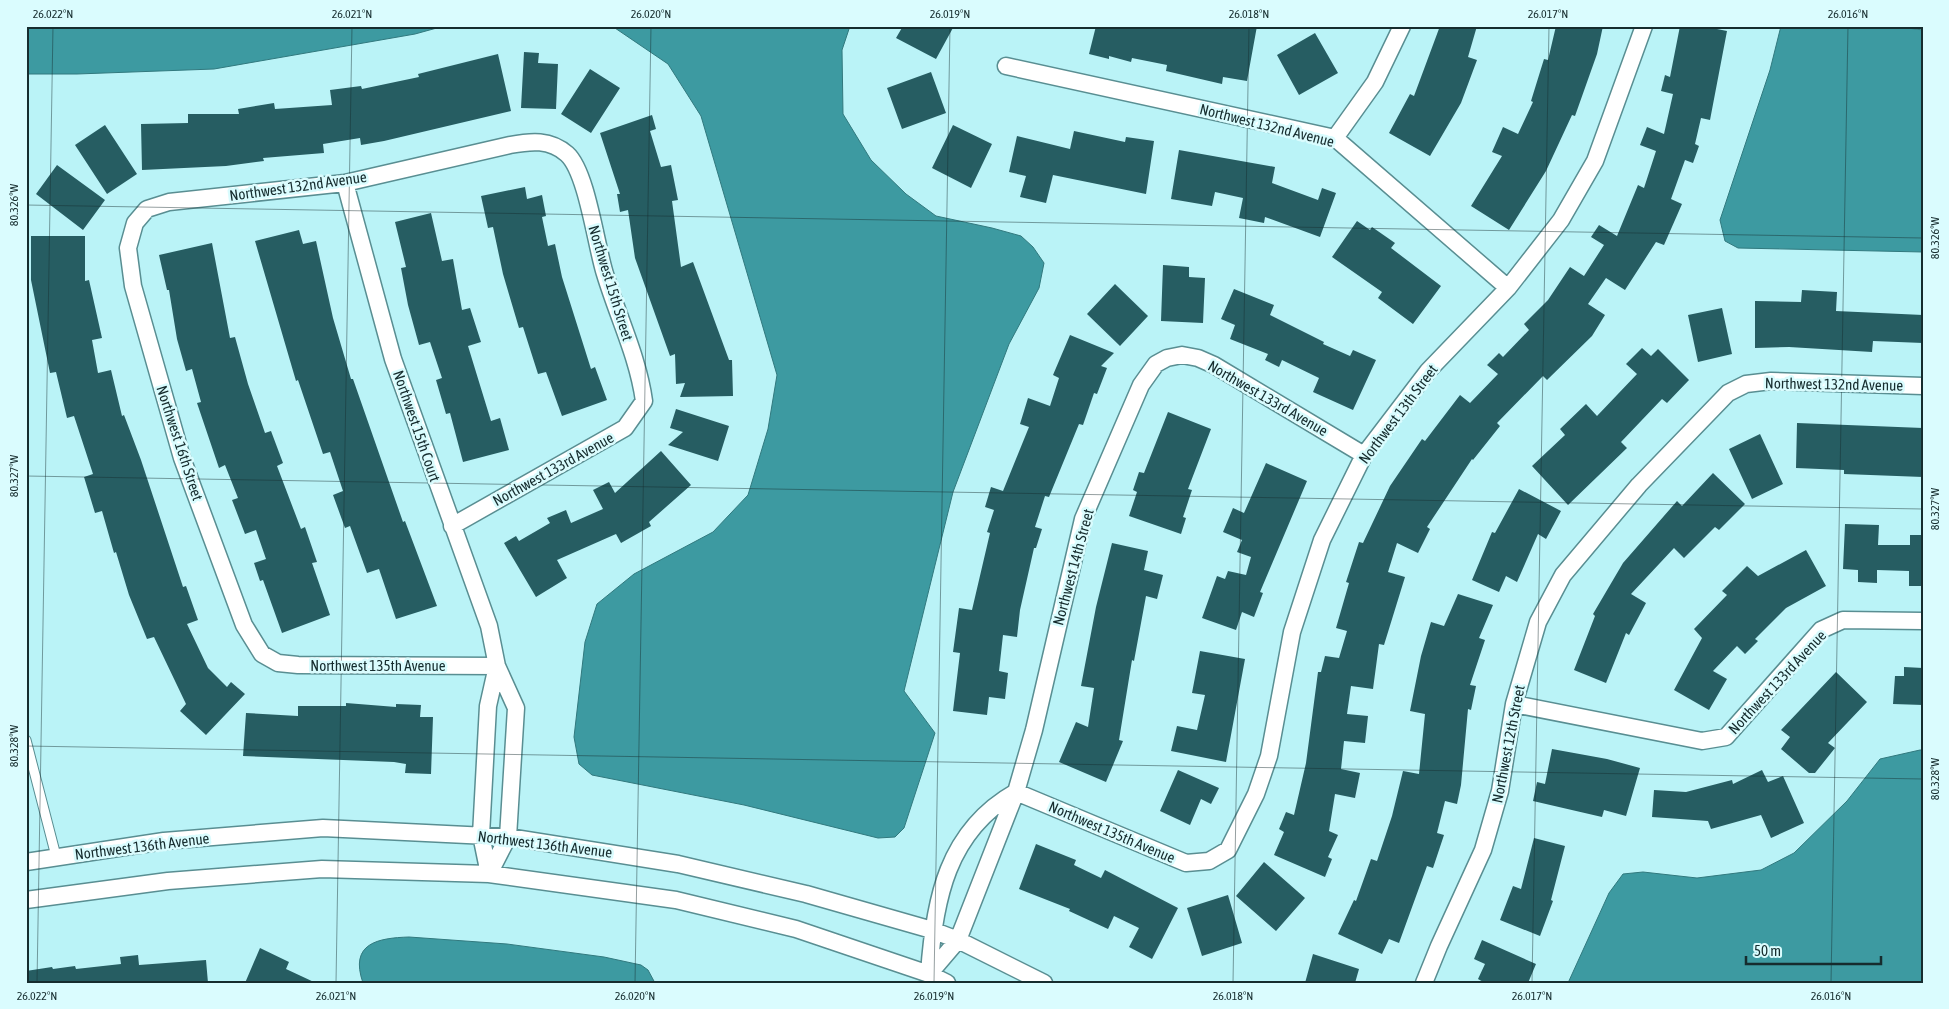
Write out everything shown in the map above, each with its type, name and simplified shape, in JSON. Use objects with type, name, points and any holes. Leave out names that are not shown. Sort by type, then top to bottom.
[{"type":"street","points":[[1335,138],[1375,82],[1402,26]]},
{"type":"street","name":"Northwest 13th Street","points":[[1209,862],[1228,850],[1256,794],[1269,756],[1292,632],[1322,540],[1364,455],[1428,371],[1508,288],[1561,220],[1595,161],[1644,26]]},
{"type":"street","name":"Northwest 132nd Avenue","points":[[1006,66],[1335,138],[1508,288]]},
{"type":"street","name":"Northwest 132nd Avenue","points":[[135,224],[147,209],[169,202],[345,183],[510,145],[536,141],[554,145]]},
{"type":"street","name":"Northwest 15th Street","points":[[554,145],[569,155],[579,172],[605,274],[640,373],[644,402]]},
{"type":"street","name":"Northwest 15th Court","points":[[345,183],[393,359],[489,626],[497,666],[516,708],[508,837],[490,874]]},
{"type":"street","name":"Northwest 16th Street","points":[[135,224],[128,248],[132,286],[182,458],[244,625],[262,654]]},
{"type":"street","name":"Northwest 133rd Avenue","points":[[1167,358],[1182,356],[1198,358],[1364,455]]},
{"type":"street","name":"Northwest 14th Street","points":[[929,974],[958,940],[1016,792],[1034,730],[1083,519],[1141,385],[1156,364],[1167,358]]},
{"type":"street","name":"Northwest 132nd Avenue","points":[[1746,384],[1771,381],[1923,386]]},
{"type":"street","name":"Northwest 12th Street","points":[[1424,983],[1438,946],[1483,850],[1500,791],[1514,704],[1538,622],[1564,575],[1639,485],[1728,393],[1746,384]]},
{"type":"street","name":"Northwest 133rd Avenue","points":[[452,526],[625,428],[644,402]]},
{"type":"street","name":"Northwest 133rd Avenue","points":[[1514,704],[1702,741],[1726,737],[1821,630],[1843,620],[1923,621]]},
{"type":"street","name":"Northwest 135th Avenue","points":[[262,654],[278,663],[298,665],[497,666]]},
{"type":"street","name":"Northwest 15th Court","points":[[490,874],[481,835],[488,706],[497,666]]},
{"type":"street","points":[[929,974],[932,930],[949,868],[964,837],[987,811],[1016,792]]},
{"type":"street","name":"Northwest 135th Avenue","points":[[1016,792],[1186,863],[1209,862]]},
{"type":"street","name":"Northwest 136th Avenue","points":[[26,862],[164,840],[323,828],[508,837],[678,864],[806,894],[932,930],[958,940],[1044,983]]},
{"type":"street","points":[[26,900],[168,881],[322,869],[490,874],[676,900],[796,929],[929,974],[948,983]]},
{"type":"street","points":[[1413,983],[1432,966]]},
{"type":"lane","points":[[26,740],[56,856]]},
{"type":"water","points":[[26,26],[444,26],[415,34],[214,69],[26,74]]},
{"type":"water","points":[[612,26],[850,26],[842,50],[843,114],[871,160],[906,194],[936,216],[1021,236],[1033,247],[1044,263],[1039,288],[1009,344],[953,492],[904,691],[935,733],[904,828],[895,837],[878,838],[744,805],[592,775],[579,764],[574,737],[585,642],[597,604],[634,574],[713,532],[748,495],[768,429],[777,375],[701,116],[668,64]]},
{"type":"water","points":[[1781,26],[1892,26],[1923,30],[1923,252],[1738,248],[1725,241],[1720,220],[1770,70]]},
{"type":"water","points":[[1923,750],[1923,983],[1568,983],[1609,893],[1623,874],[1643,872],[1697,878],[1761,870],[1794,853],[1847,801],[1880,759]]},
{"type":"water","points":[[409,937],[507,944],[604,957],[641,965],[648,970],[655,983],[363,983],[360,959],[363,951],[369,945],[387,939]]},
{"type":"building","points":[[903,26],[954,26],[936,59],[896,38]]},
{"type":"building","points":[[1096,26],[1257,26],[1247,81],[1223,77],[1222,84],[1166,71],[1167,65],[1132,58],[1131,62],[1109,56],[1109,59],[1089,54]]},
{"type":"building","points":[[1440,26],[1477,26],[1468,57],[1477,60],[1461,103],[1430,156],[1389,133],[1410,94],[1414,96]]},
{"type":"building","points":[[1556,26],[1603,26],[1597,54],[1575,116],[1572,115],[1546,171],[1509,230],[1471,206],[1502,156],[1492,152],[1503,127],[1518,134],[1533,102],[1531,101],[1544,59],[1548,60]]},
{"type":"building","points":[[1680,26],[1702,26],[1727,31],[1710,120],[1701,118],[1695,144],[1699,146],[1693,163],[1685,160],[1671,199],[1682,204],[1664,245],[1656,242],[1625,290],[1606,278],[1588,304],[1605,315],[1592,336],[1547,380],[1543,376],[1497,423],[1500,426],[1472,459],[1427,527],[1430,529],[1418,553],[1397,543],[1388,572],[1405,577],[1384,645],[1379,644],[1373,689],[1351,686],[1347,714],[1368,716],[1365,743],[1344,741],[1341,769],[1360,773],[1355,798],[1335,794],[1329,831],[1338,835],[1328,857],[1332,859],[1325,877],[1274,855],[1284,832],[1279,829],[1286,812],[1294,815],[1306,763],[1318,672],[1321,672],[1325,656],[1339,658],[1347,631],[1336,628],[1349,583],[1346,582],[1359,542],[1363,543],[1390,486],[1422,439],[1425,441],[1460,395],[1470,403],[1498,374],[1487,365],[1499,353],[1503,357],[1529,330],[1524,324],[1548,300],[1570,267],[1584,276],[1604,245],[1591,237],[1599,225],[1617,236],[1638,185],[1644,188],[1656,151],[1640,145],[1647,127],[1664,134],[1673,94],[1661,91],[1665,75],[1670,77]]},
{"type":"building","points":[[1315,33],[1338,73],[1299,95],[1277,55]]},
{"type":"building","points":[[524,52],[539,53],[538,63],[558,64],[556,109],[521,108]]},
{"type":"building","points":[[498,54],[511,111],[384,141],[361,145],[360,138],[323,144],[324,153],[263,158],[264,161],[226,166],[142,170],[141,124],[188,123],[188,114],[239,114],[238,109],[274,103],[275,109],[332,105],[330,90],[361,86],[362,89],[419,77],[418,74]]},
{"type":"building","points":[[590,69],[620,88],[591,133],[561,114]]},
{"type":"building","points":[[931,72],[946,113],[902,129],[887,88]]},
{"type":"building","points":[[652,115],[656,129],[650,131],[661,167],[671,165],[678,200],[672,201],[681,267],[693,262],[729,360],[732,360],[733,396],[680,397],[685,383],[676,384],[675,354],[670,356],[635,258],[628,210],[620,212],[617,194],[620,194],[600,133]]},
{"type":"building","points":[[105,125],[137,174],[107,194],[75,145]]},
{"type":"building","points":[[953,125],[992,144],[971,188],[932,168]]},
{"type":"building","points":[[1074,131],[1125,142],[1126,137],[1154,141],[1146,194],[1053,175],[1046,203],[1020,197],[1026,176],[1009,172],[1017,136],[1070,149]]},
{"type":"building","points":[[1179,150],[1275,167],[1272,183],[1318,200],[1322,188],[1336,193],[1320,237],[1265,217],[1264,223],[1239,218],[1243,198],[1215,192],[1212,206],[1171,199]]},
{"type":"building","points":[[57,165],[105,200],[83,230],[36,194]]},
{"type":"building","points":[[525,187],[527,199],[542,195],[546,216],[542,217],[548,246],[555,244],[562,277],[591,369],[595,367],[607,400],[562,416],[546,372],[538,374],[523,327],[519,328],[503,274],[493,227],[488,228],[481,196]]},
{"type":"building","points":[[431,213],[442,261],[453,259],[462,310],[470,308],[481,342],[468,346],[491,421],[500,418],[509,450],[463,462],[450,413],[446,414],[436,380],[442,378],[430,342],[419,345],[408,305],[401,268],[406,267],[395,222]]},
{"type":"building","points":[[1357,221],[1370,230],[1372,227],[1395,243],[1391,248],[1441,286],[1413,324],[1378,298],[1382,292],[1332,257]]},
{"type":"building","points":[[299,230],[303,244],[316,241],[333,318],[351,379],[353,379],[403,522],[405,521],[437,606],[396,619],[379,569],[367,573],[350,526],[345,528],[333,495],[343,491],[330,452],[323,454],[298,380],[296,381],[255,241]]},
{"type":"building","points":[[31,236],[85,236],[85,281],[89,280],[102,338],[92,340],[98,373],[111,370],[122,416],[124,415],[141,460],[183,587],[186,586],[198,620],[187,624],[208,668],[227,687],[231,682],[245,694],[206,735],[180,711],[186,704],[154,637],[147,639],[129,595],[116,552],[114,553],[102,511],[95,513],[84,477],[93,474],[74,416],[67,418],[56,372],[50,373],[31,280]]},
{"type":"building","points":[[212,243],[230,338],[235,337],[248,384],[265,433],[271,431],[283,463],[277,466],[301,529],[305,527],[317,562],[312,563],[330,615],[282,633],[263,580],[260,581],[254,563],[266,559],[256,530],[245,534],[232,500],[238,498],[225,465],[219,468],[197,403],[201,402],[192,369],[186,371],[177,339],[169,290],[167,290],[159,255]]},
{"type":"building","points":[[1163,265],[1189,267],[1189,277],[1205,278],[1203,323],[1161,321]]},
{"type":"building","points":[[1115,284],[1148,316],[1120,346],[1087,314]]},
{"type":"building","points":[[1234,289],[1274,305],[1270,315],[1324,342],[1323,344],[1350,356],[1353,350],[1376,360],[1353,410],[1313,392],[1319,378],[1282,360],[1279,367],[1265,360],[1268,354],[1230,339],[1235,325],[1221,319]]},
{"type":"building","points":[[1802,290],[1837,292],[1836,311],[1923,315],[1923,343],[1873,341],[1872,352],[1789,347],[1755,348],[1755,301],[1801,302]]},
{"type":"building","points":[[1722,308],[1732,354],[1698,362],[1688,315]]},
{"type":"building","points":[[1070,335],[1114,353],[1101,366],[1107,368],[1097,394],[1094,393],[1083,425],[1079,424],[1049,497],[1045,496],[1035,527],[1042,529],[1036,548],[1034,548],[1020,610],[1017,637],[1003,635],[999,671],[1008,673],[1005,699],[989,697],[987,715],[953,711],[960,653],[953,652],[959,608],[972,610],[990,533],[987,532],[994,510],[985,507],[991,487],[1003,491],[1029,427],[1020,424],[1028,398],[1050,406],[1059,378],[1053,375]]},
{"type":"building","points":[[1642,348],[1651,356],[1658,349],[1689,380],[1667,403],[1662,399],[1621,442],[1627,448],[1568,505],[1532,466],[1565,435],[1560,429],[1586,404],[1597,416],[1637,374],[1626,364]]},
{"type":"building","points":[[676,409],[729,426],[718,461],[668,445],[683,432],[670,428]]},
{"type":"building","points":[[1168,412],[1211,429],[1188,489],[1192,490],[1183,517],[1186,518],[1181,534],[1129,516],[1137,492],[1133,490],[1139,472],[1144,473]]},
{"type":"building","points":[[1797,423],[1923,428],[1923,477],[1844,474],[1844,470],[1796,468]]},
{"type":"building","points":[[1760,434],[1783,484],[1752,499],[1729,449]]},
{"type":"building","points":[[661,451],[691,485],[649,522],[651,526],[621,543],[616,534],[557,560],[567,578],[536,597],[504,543],[516,536],[519,541],[550,523],[547,518],[566,510],[571,523],[603,509],[593,490],[609,482],[615,493]]},
{"type":"building","points":[[1266,463],[1307,481],[1260,592],[1263,593],[1254,617],[1242,612],[1236,630],[1202,618],[1217,576],[1225,579],[1228,571],[1246,575],[1251,557],[1237,552],[1242,540],[1223,532],[1233,508],[1244,513]]},
{"type":"building","points":[[1713,473],[1745,504],[1719,530],[1715,527],[1684,558],[1674,548],[1631,594],[1646,603],[1629,635],[1626,633],[1606,683],[1574,670],[1595,616],[1593,614],[1623,563],[1677,501],[1682,506]]},
{"type":"building","points":[[1519,489],[1561,511],[1546,539],[1538,534],[1517,582],[1506,576],[1499,592],[1472,580],[1492,532],[1495,533]]},
{"type":"building","points":[[1845,524],[1879,525],[1878,545],[1910,545],[1910,535],[1923,535],[1923,586],[1909,586],[1909,571],[1877,570],[1877,583],[1858,582],[1858,570],[1843,569]]},
{"type":"building","points":[[1112,543],[1148,551],[1144,570],[1163,575],[1157,599],[1146,596],[1134,661],[1132,660],[1119,740],[1123,741],[1106,782],[1059,762],[1076,722],[1088,727],[1094,688],[1081,686],[1096,607]]},
{"type":"building","points":[[1806,550],[1826,586],[1786,608],[1755,639],[1758,641],[1745,654],[1737,646],[1713,671],[1727,679],[1709,710],[1674,690],[1702,638],[1694,629],[1727,595],[1722,591],[1747,566],[1758,576]]},
{"type":"building","points":[[1458,594],[1493,605],[1479,638],[1485,640],[1470,685],[1476,686],[1471,710],[1468,709],[1461,785],[1457,804],[1445,801],[1437,833],[1444,835],[1433,868],[1427,866],[1399,943],[1389,939],[1382,954],[1338,934],[1354,900],[1356,901],[1371,859],[1377,861],[1392,816],[1403,771],[1419,774],[1425,714],[1410,711],[1421,656],[1431,622],[1444,626]]},
{"type":"building","points":[[1200,651],[1245,659],[1226,762],[1171,751],[1177,726],[1197,730],[1205,695],[1192,693]]},
{"type":"building","points":[[1904,667],[1923,668],[1923,705],[1893,704],[1895,676],[1904,676]]},
{"type":"building","points":[[1836,672],[1867,702],[1828,743],[1835,748],[1815,773],[1809,773],[1781,749],[1790,737],[1781,730]]},
{"type":"building","points":[[346,703],[396,707],[396,704],[421,705],[420,717],[433,717],[431,774],[405,773],[406,764],[394,762],[243,756],[246,713],[298,716],[298,706],[346,706]]},
{"type":"building","points":[[1552,749],[1607,759],[1640,768],[1626,816],[1604,810],[1602,817],[1533,801],[1537,782],[1545,784]]},
{"type":"building","points":[[1178,770],[1219,788],[1211,804],[1201,799],[1190,825],[1160,811]]},
{"type":"building","points":[[1762,770],[1768,782],[1783,776],[1804,823],[1771,838],[1761,815],[1711,829],[1708,821],[1652,817],[1654,790],[1686,792],[1732,780],[1733,784]]},
{"type":"building","points":[[1534,838],[1565,846],[1551,900],[1553,901],[1540,936],[1500,920],[1513,886],[1521,889]]},
{"type":"building","points":[[1036,844],[1076,860],[1074,865],[1101,878],[1105,870],[1178,908],[1152,959],[1129,947],[1139,928],[1114,916],[1108,929],[1069,911],[1070,909],[1019,889]]},
{"type":"building","points":[[1264,862],[1305,898],[1276,931],[1236,896]]},
{"type":"building","points":[[1228,895],[1242,943],[1202,956],[1187,908]]},
{"type":"building","points":[[1482,940],[1536,964],[1528,983],[1485,983],[1478,979],[1485,964],[1474,959]]},
{"type":"building","points":[[260,948],[289,962],[286,969],[316,983],[245,983]]},
{"type":"building","points":[[1313,954],[1359,969],[1355,983],[1305,983]]},
{"type":"building","points":[[138,955],[139,965],[206,960],[208,983],[26,983],[26,971],[52,967],[53,969],[75,966],[76,969],[121,964],[120,957]]}]
